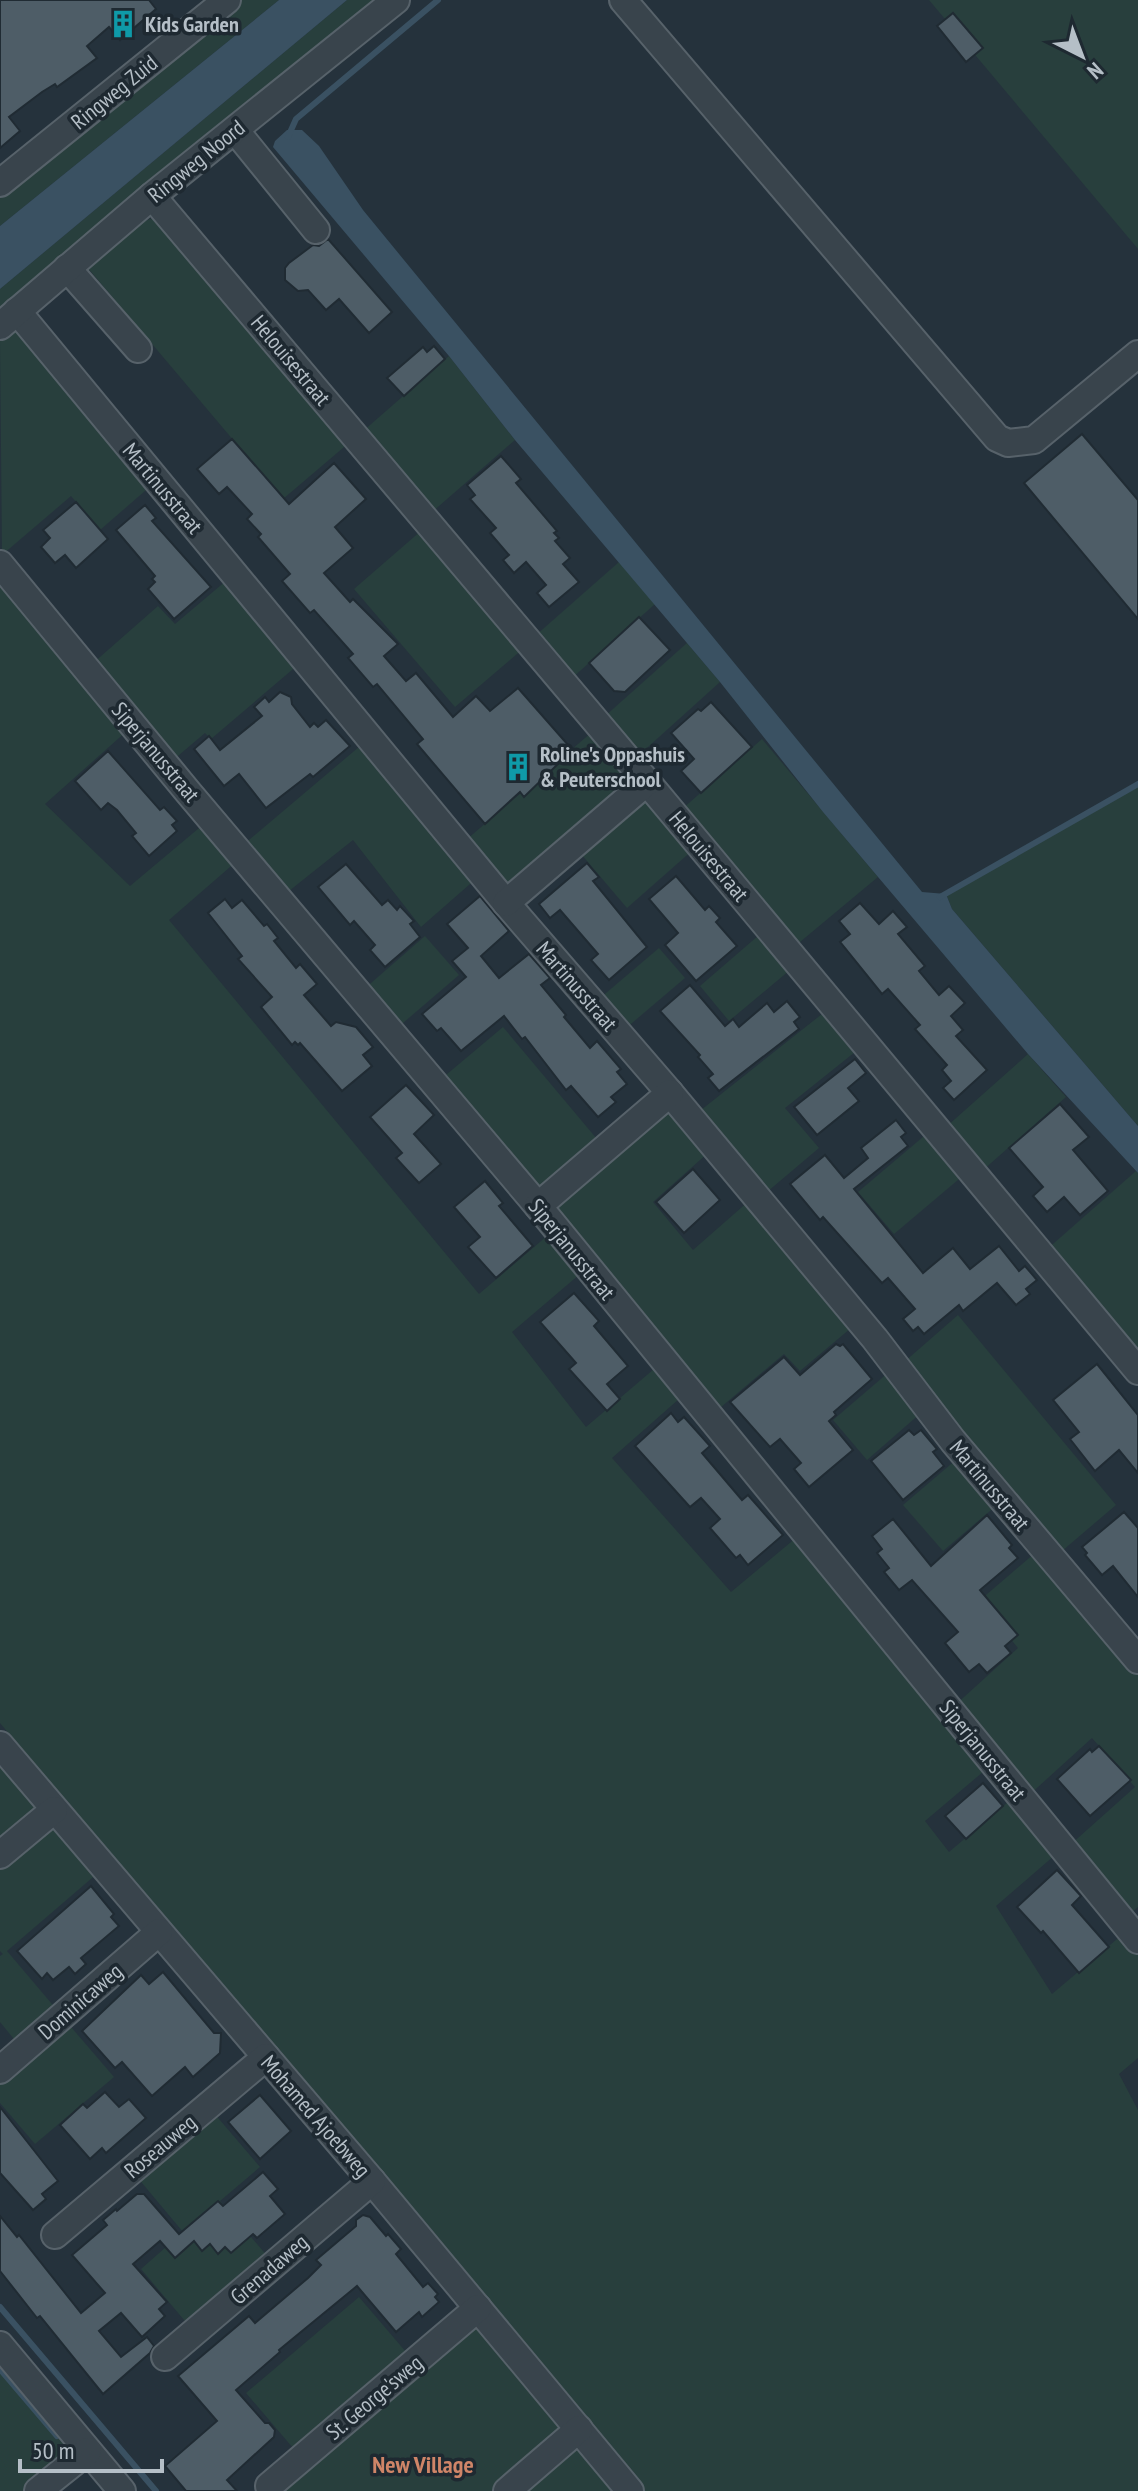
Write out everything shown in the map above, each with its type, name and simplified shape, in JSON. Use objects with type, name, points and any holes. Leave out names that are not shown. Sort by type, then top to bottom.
[{"type":"street","name":"Ringweg Zuid","points":[[0,183],[227,0]]},
{"type":"street","name":"Ringweg Noord","points":[[8,319],[152,196],[396,0]]},
{"type":"street","points":[[623,0],[997,438],[1008,443],[1034,440],[1138,354]]},
{"type":"street","points":[[235,130],[316,230]]},
{"type":"street","name":"Helouisestraat","points":[[152,196],[647,782],[1138,1371]]},
{"type":"street","points":[[67,268],[138,349]]},
{"type":"street","name":"Martinusstraat","points":[[8,319],[670,1093],[875,1339],[953,1441],[1138,1660]]},
{"type":"street","name":"Siperjanusstraat","points":[[0,564],[538,1206],[1138,1940]]},
{"type":"street","points":[[506,903],[647,782]]},
{"type":"street","points":[[538,1206],[670,1093]]},
{"type":"street","name":"Mohamed Ajoebweg","points":[[0,1745],[372,2181],[630,2491]]},
{"type":"street","points":[[0,1855],[54,1810]]},
{"type":"street","name":"Dominicaweg","points":[[0,2070],[159,1932]]},
{"type":"street","name":"Roseauweg","points":[[55,2235],[266,2057]]},
{"type":"street","name":"Grenadaweg","points":[[165,2357],[372,2181]]},
{"type":"street","name":"St. George'sweg","points":[[269,2486],[478,2308]]},
{"type":"street","points":[[0,2345],[122,2491]]},
{"type":"street","points":[[507,2491],[579,2429]]},
{"type":"street","points":[[38,2491],[88,2451]]},
{"type":"green space","points":[[237,0],[279,0],[0,226],[0,190]]},
{"type":"green space","points":[[347,0],[381,0],[0,314],[0,289]]},
{"type":"green space","points":[[929,0],[1138,0],[1138,249]]},
{"type":"green space","points":[[150,219],[158,220],[350,442],[283,499],[87,267]]},
{"type":"green space","points":[[18,329],[153,484],[100,530],[71,496],[2,555],[0,340]]},
{"type":"green space","points":[[449,356],[515,440],[431,513],[362,432]]},
{"type":"green space","points":[[422,530],[524,648],[455,707],[354,589]]},
{"type":"green space","points":[[619,562],[655,604],[571,679],[535,636]]},
{"type":"green space","points":[[0,572],[128,730],[45,804],[130,886],[205,823],[237,861],[169,920],[479,1294],[547,1236],[580,1274],[512,1332],[586,1427],[654,1369],[679,1399],[612,1458],[731,1592],[797,1537],[990,1766],[925,1821],[949,1852],[1015,1796],[1062,1849],[996,1906],[1052,1994],[1123,1934],[1138,1952],[1138,2058],[1119,2074],[1138,2110],[1138,2491],[645,2491],[0,1723]]},
{"type":"green space","points":[[227,580],[299,664],[211,739],[205,733],[172,761],[92,664],[158,606],[175,624]]},
{"type":"green space","points":[[687,643],[720,682],[638,756],[604,717]]},
{"type":"green space","points":[[592,732],[630,781],[523,880],[503,886],[466,840]]},
{"type":"green space","points":[[762,739],[878,877],[794,947],[681,810]]},
{"type":"green space","points":[[366,741],[478,877],[421,927],[353,840],[284,895],[243,845]]},
{"type":"green space","points":[[1138,784],[1138,1126],[952,909],[946,894]]},
{"type":"green space","points":[[648,802],[694,849],[627,908],[581,854],[637,806]]},
{"type":"green space","points":[[766,929],[796,965],[729,1021],[700,986]]},
{"type":"green space","points":[[425,936],[459,975],[396,1029],[363,990]]},
{"type":"green space","points":[[659,948],[685,978],[625,1029],[599,999]]},
{"type":"green space","points":[[827,1010],[860,1048],[785,1108],[819,1148],[760,1198],[691,1118]]},
{"type":"green space","points":[[503,1027],[602,1145],[551,1188],[538,1188],[440,1080]]},
{"type":"green space","points":[[1028,1054],[1066,1097],[982,1171],[946,1127]]},
{"type":"green space","points":[[663,1114],[673,1115],[709,1152],[653,1202],[693,1250],[750,1200],[857,1323],[800,1371],[784,1354],[714,1413],[555,1214],[558,1196]]},
{"type":"green space","points":[[930,1131],[965,1174],[894,1234],[858,1192]]},
{"type":"green space","points":[[1136,1171],[1138,1173],[1138,1361],[1045,1251]]},
{"type":"green space","points":[[958,1315],[1116,1505],[1055,1557],[903,1363]]},
{"type":"green space","points":[[889,1372],[922,1412],[867,1460],[833,1420]]},
{"type":"green space","points":[[957,1459],[997,1505],[943,1551],[903,1505]]},
{"type":"green space","points":[[1035,1553],[1138,1675],[1138,1907],[1128,1916],[1069,1846],[1135,1787],[1092,1738],[1027,1797],[953,1707],[1018,1648],[979,1601]]},
{"type":"green space","points":[[0,1757],[35,1801],[35,1810],[0,1846]]},
{"type":"green space","points":[[51,1820],[99,1872],[7,1951],[57,2010],[18,2044],[0,2022],[0,1956],[3,1954],[0,1951],[0,1862]]},
{"type":"green space","points":[[65,2020],[114,2077],[35,2144],[0,2103],[0,2075]]},
{"type":"green space","points":[[213,2112],[260,2167],[220,2201],[270,2259],[190,2327],[141,2269],[183,2232],[137,2177]]},
{"type":"green space","points":[[359,2297],[412,2359],[299,2455],[246,2393]]},
{"type":"green space","points":[[478,2322],[568,2426],[498,2491],[270,2491]]},
{"type":"green space","points":[[0,2351],[81,2449],[30,2491],[0,2491]]},
{"type":"green space","points":[[578,2447],[618,2491],[529,2491],[525,2486]]},
{"type":"water","points":[[279,0],[347,0],[0,289],[0,226]]},
{"type":"water","points":[[287,130],[302,130],[319,146],[363,210],[922,892],[946,894],[952,909],[1138,1126],[1138,1173],[1028,1054],[823,812],[720,682],[273,147]]},
{"type":"building","points":[[0,0],[149,0],[156,9],[120,40],[109,27],[87,46],[97,58],[9,117],[20,131],[0,148]]},
{"type":"building","points":[[953,13],[983,48],[966,62],[937,26]]},
{"type":"building","points":[[328,239],[392,312],[369,333],[339,299],[326,310],[308,290],[298,291],[285,280],[285,268],[289,263],[313,245],[319,246]]},
{"type":"building","points":[[434,346],[445,359],[404,396],[387,378],[423,347],[427,352]]},
{"type":"building","points":[[1082,434],[1138,500],[1138,619],[1024,483]]},
{"type":"building","points":[[232,439],[289,504],[334,463],[366,499],[335,527],[353,548],[324,573],[350,602],[353,599],[398,644],[384,656],[406,681],[416,673],[453,717],[476,696],[490,711],[518,688],[569,746],[554,759],[558,764],[524,797],[520,792],[485,824],[417,744],[423,739],[377,684],[373,687],[348,658],[353,654],[314,610],[310,613],[282,581],[290,574],[258,537],[261,534],[247,519],[252,514],[227,487],[219,494],[197,469]]},
{"type":"building","points":[[501,456],[521,479],[516,483],[557,531],[554,533],[559,538],[555,541],[570,558],[563,564],[579,582],[549,607],[537,593],[546,585],[526,562],[514,573],[503,560],[509,555],[490,533],[496,528],[470,499],[475,495],[467,485]]},
{"type":"building","points":[[76,502],[108,539],[76,568],[65,555],[55,563],[41,547],[50,538],[43,530]]},
{"type":"building","points":[[145,505],[156,518],[152,521],[211,587],[174,619],[148,589],[155,582],[152,579],[155,576],[116,530]]},
{"type":"building","points":[[639,617],[670,650],[625,692],[614,691],[589,663]]},
{"type":"building","points":[[280,692],[291,697],[292,704],[310,727],[314,723],[318,727],[326,720],[350,746],[313,777],[310,774],[266,808],[239,774],[224,786],[194,749],[209,736],[220,750],[262,716],[254,707],[265,697],[269,702]]},
{"type":"building","points":[[711,702],[752,747],[701,793],[681,771],[694,759],[671,733],[698,709],[701,711]]},
{"type":"building","points":[[108,751],[160,810],[164,807],[177,821],[172,825],[177,831],[149,856],[132,836],[136,833],[117,810],[108,803],[101,810],[75,781]]},
{"type":"building","points":[[587,863],[599,877],[593,881],[647,947],[609,980],[591,960],[598,954],[560,910],[550,918],[539,904]]},
{"type":"building","points":[[346,864],[382,905],[388,900],[397,910],[400,906],[414,921],[410,924],[420,937],[385,967],[370,950],[375,945],[354,921],[350,925],[318,887]]},
{"type":"building","points":[[676,876],[705,910],[709,906],[720,918],[716,922],[737,946],[696,981],[665,945],[678,933],[649,899]]},
{"type":"building","points":[[480,896],[509,931],[481,956],[499,978],[529,954],[550,978],[541,985],[566,1015],[564,1017],[590,1048],[597,1041],[621,1069],[617,1072],[627,1084],[611,1097],[616,1102],[598,1117],[571,1086],[566,1090],[525,1037],[522,1039],[504,1016],[461,1051],[441,1028],[437,1031],[422,1014],[466,977],[452,961],[468,948],[447,924]]},
{"type":"building","points":[[225,899],[232,908],[242,900],[264,926],[267,924],[278,938],[274,941],[296,968],[300,964],[317,984],[304,995],[331,1026],[336,1022],[356,1027],[373,1047],[363,1055],[372,1066],[342,1091],[300,1043],[292,1045],[261,1007],[272,997],[238,959],[242,956],[208,913]]},
{"type":"building","points":[[860,903],[879,924],[893,911],[907,927],[898,934],[925,966],[919,971],[939,995],[949,986],[965,1003],[951,1016],[963,1030],[956,1036],[987,1070],[954,1100],[943,1088],[951,1081],[942,1070],[947,1065],[915,1029],[920,1025],[888,989],[882,994],[840,942],[850,934],[839,921]]},
{"type":"building","points":[[690,985],[725,1026],[733,1019],[739,1027],[767,1003],[774,1012],[787,1001],[800,1017],[794,1022],[799,1029],[719,1091],[708,1078],[713,1074],[698,1057],[700,1055],[660,1011]]},
{"type":"building","points":[[855,1059],[866,1073],[848,1088],[859,1101],[817,1135],[794,1107]]},
{"type":"building","points":[[406,1085],[434,1115],[414,1134],[441,1164],[419,1183],[396,1158],[402,1153],[370,1117]]},
{"type":"building","points":[[1060,1104],[1089,1137],[1073,1150],[1108,1191],[1080,1215],[1064,1197],[1047,1212],[1033,1196],[1043,1187],[1009,1148]]},
{"type":"building","points":[[896,1120],[906,1133],[901,1137],[908,1146],[854,1189],[923,1273],[953,1248],[970,1269],[999,1246],[1019,1271],[1025,1266],[1037,1280],[1026,1289],[1030,1294],[1016,1305],[997,1283],[963,1311],[959,1305],[924,1334],[918,1327],[913,1331],[903,1319],[915,1309],[888,1278],[882,1283],[823,1217],[820,1220],[790,1184],[825,1155],[844,1178],[868,1158],[861,1148]]},
{"type":"building","points":[[693,1169],[720,1200],[684,1233],[656,1202]]},
{"type":"building","points":[[485,1181],[503,1203],[499,1206],[533,1246],[496,1278],[468,1247],[480,1237],[454,1207]]},
{"type":"building","points":[[574,1293],[599,1321],[594,1326],[628,1366],[607,1384],[620,1399],[607,1411],[569,1369],[576,1363],[540,1322]]},
{"type":"building","points":[[836,1344],[843,1344],[872,1379],[834,1412],[836,1415],[829,1421],[853,1450],[809,1487],[794,1469],[801,1463],[780,1439],[770,1447],[730,1402],[784,1357],[800,1375]]},
{"type":"building","points":[[1097,1364],[1138,1415],[1138,1473],[1119,1450],[1095,1471],[1070,1439],[1079,1432],[1053,1400]]},
{"type":"building","points":[[671,1413],[678,1422],[684,1417],[710,1446],[702,1453],[742,1500],[748,1495],[783,1535],[748,1565],[740,1555],[736,1558],[710,1528],[720,1519],[701,1498],[690,1507],[635,1446]]},
{"type":"building","points":[[909,1430],[914,1435],[921,1430],[937,1449],[933,1452],[944,1466],[903,1500],[871,1461]]},
{"type":"building","points":[[1124,1512],[1138,1528],[1138,1597],[1113,1566],[1102,1575],[1082,1547]]},
{"type":"building","points":[[987,1515],[1012,1545],[1009,1548],[1018,1558],[980,1590],[1018,1635],[1005,1646],[1011,1653],[987,1673],[979,1664],[969,1672],[945,1643],[958,1632],[912,1580],[899,1590],[884,1572],[889,1568],[877,1553],[882,1549],[872,1536],[893,1519],[931,1566]]},
{"type":"building","points":[[1099,1746],[1131,1780],[1090,1816],[1057,1779],[1090,1749],[1092,1752]]},
{"type":"building","points":[[983,1783],[1003,1806],[966,1839],[945,1816]]},
{"type":"building","points":[[1057,1870],[1081,1896],[1072,1905],[1109,1947],[1079,1973],[1043,1931],[1041,1933],[1017,1907]]},
{"type":"building","points":[[91,1886],[114,1914],[111,1917],[119,1926],[81,1958],[86,1964],[75,1974],[69,1967],[53,1980],[47,1973],[42,1979],[17,1951]]},
{"type":"building","points":[[163,1972],[214,2033],[221,2033],[220,2053],[193,2077],[185,2067],[152,2096],[122,2062],[115,2068],[82,2031],[141,1975],[149,1984]]},
{"type":"building","points":[[105,2092],[119,2107],[129,2099],[146,2118],[106,2153],[102,2148],[90,2159],[60,2125],[83,2104],[87,2108]]},
{"type":"building","points":[[260,2095],[291,2131],[260,2159],[228,2122]]},
{"type":"building","points":[[0,2107],[58,2181],[42,2194],[46,2199],[33,2210],[0,2173]]},
{"type":"building","points":[[263,2172],[278,2189],[270,2196],[285,2214],[257,2238],[253,2234],[231,2253],[225,2247],[218,2254],[210,2244],[202,2251],[194,2241],[175,2258],[160,2241],[133,2264],[167,2302],[159,2309],[165,2316],[142,2337],[121,2313],[99,2331],[121,2357],[147,2337],[154,2346],[103,2394],[0,2271],[0,2216],[17,2237],[19,2235],[81,2313],[105,2293],[72,2255],[107,2225],[103,2220],[116,2209],[137,2194],[144,2194],[179,2234],[218,2201],[223,2206]]},
{"type":"building","points":[[363,2215],[370,2217],[386,2236],[388,2234],[401,2249],[396,2254],[423,2287],[428,2283],[438,2294],[435,2297],[439,2302],[422,2317],[419,2312],[396,2332],[357,2286],[236,2390],[275,2430],[274,2437],[227,2480],[237,2491],[186,2491],[165,2466],[217,2421],[178,2376],[249,2316],[255,2323],[308,2278],[321,2265],[316,2260],[356,2226],[356,2220]]},
{"type":"waterway","points":[[288,137],[296,119],[438,0]]},
{"type":"waterway","points":[[940,897],[1138,784]]},
{"type":"waterway","points":[[0,2307],[156,2491]]},
{"type":"waterway","points":[[0,2369],[57,2436]]},
{"type":"place","name":"Kids Garden","points":[[123,24]]},
{"type":"place","name":"Roline's Oppashuis & Peuterschool","points":[[518,767]]},
{"type":"district","name":"New Village","points":[[423,2464]]}]
